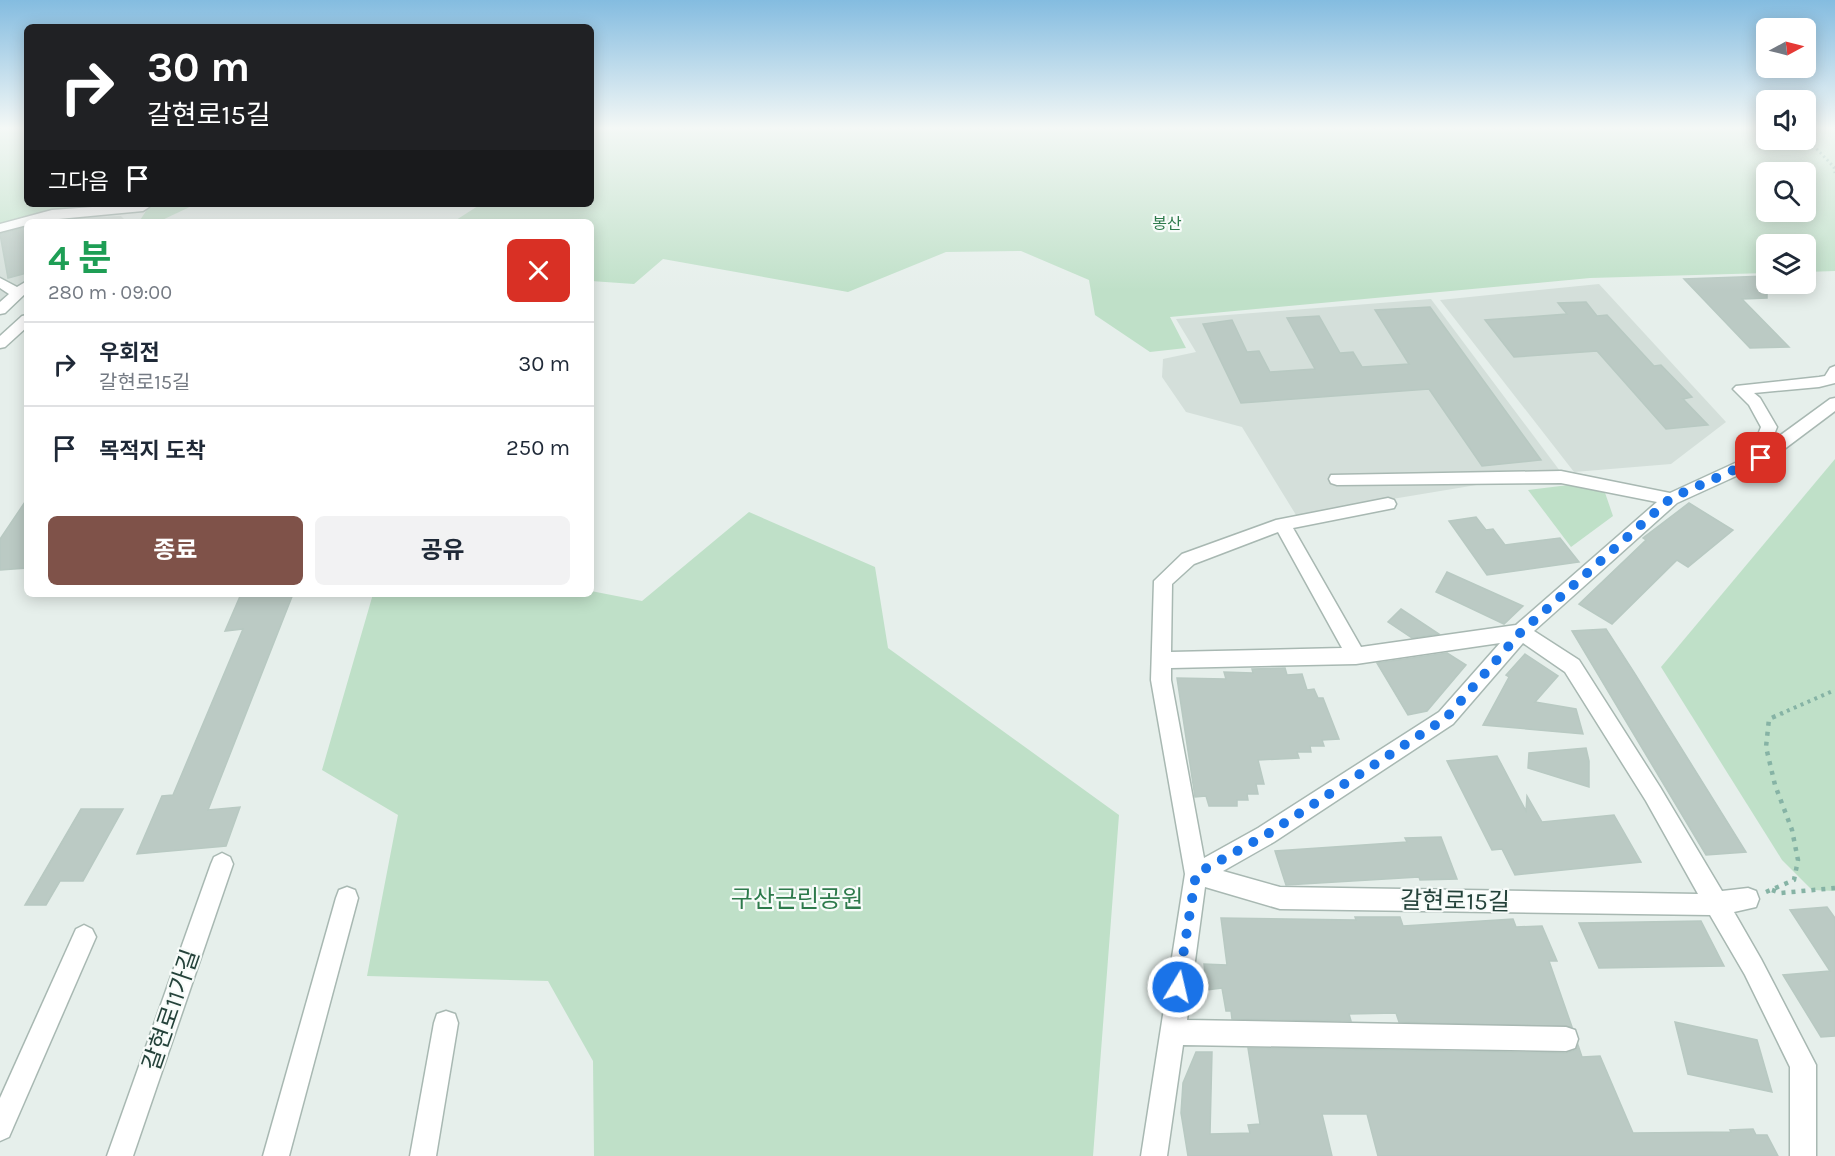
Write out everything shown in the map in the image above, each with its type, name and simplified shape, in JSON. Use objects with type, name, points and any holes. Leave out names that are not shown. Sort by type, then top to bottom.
[{"type":"street","points":[[33,219],[52,214],[124,207]]},
{"type":"street","points":[[0,228],[24,222]]},
{"type":"street","points":[[0,282],[22,289]]},
{"type":"street","points":[[0,295],[22,289]]},
{"type":"street","points":[[0,310],[22,289]]},
{"type":"street","points":[[0,344],[24,322]]},
{"type":"street","points":[[1725,474],[1738,459],[1763,443],[1769,427],[1755,402],[1741,389],[1819,382],[1831,379],[1835,371]]},
{"type":"street","points":[[1196,874],[1266,835],[1446,718],[1521,632],[1671,498],[1761,458],[1835,403]]},
{"type":"street","points":[[1336,479],[1561,477],[1671,498]]},
{"type":"street","points":[[1154,1156],[1196,874],[1161,680],[1163,581],[1188,559],[1282,524],[1388,504]]},
{"type":"street","points":[[1282,524],[1356,656]]},
{"type":"street","points":[[1161,660],[1356,656],[1521,632],[1572,666],[1653,794],[1717,903],[1803,1065],[1803,1156]]},
{"type":"street","name":"갈현로11가길","points":[[120,1156],[222,864]]},
{"type":"street","name":"갈현로15길","points":[[1196,874],[1280,898],[1699,905],[1748,899]]},
{"type":"street","points":[[276,1156],[347,898]]},
{"type":"street","points":[[0,1128],[84,937]]},
{"type":"street","points":[[423,1156],[446,1023]]},
{"type":"street","points":[[1171,1032],[1566,1039]]},
{"type":"path","points":[[1748,899],[1794,880],[1798,860],[1792,830],[1775,784],[1766,747],[1769,719],[1835,690]]},
{"type":"path","points":[[1771,889],[1781,893],[1835,888]]},
{"type":"shaded area","points":[[121,216],[124,219],[44,219]]},
{"type":"shaded area","points":[[24,224],[24,283],[10,290],[0,301],[0,231]]},
{"type":"shaded area","points":[[1599,284],[1726,422],[1671,464],[1574,472],[1440,300]]},
{"type":"shaded area","points":[[1431,299],[1560,471],[1296,515],[1242,427],[1186,412],[1162,377],[1163,359],[1196,352],[1176,319]]},
{"type":"green space","points":[[0,183],[24,183],[24,207],[124,207],[46,219],[24,219],[24,222],[0,226]]},
{"type":"green space","name":"봉산","points":[[594,183],[1756,183],[1756,222],[1816,222],[1816,183],[1835,183],[1835,271],[1816,272],[1816,234],[1756,234],[1756,273],[1590,278],[1170,317],[1186,348],[1150,352],[1095,315],[1089,280],[1021,251],[946,252],[848,292],[663,259],[634,284],[594,281],[594,219],[458,219],[476,207],[594,207]]},
{"type":"green space","points":[[148,207],[190,207],[164,219],[141,219]]},
{"type":"green space","points":[[1835,459],[1835,891],[1812,890],[1782,860],[1661,667]]},
{"type":"green space","points":[[1601,481],[1613,516],[1571,547],[1528,490]]},
{"type":"green space","name":"구산근린공원","points":[[749,512],[875,567],[888,648],[1119,815],[1093,1156],[594,1156],[593,1061],[548,981],[367,976],[398,815],[322,770],[372,597],[594,597],[594,592],[642,601]]},
{"type":"building","points":[[24,228],[24,274],[8,278],[0,234]]},
{"type":"building","points":[[1756,276],[1756,294],[1767,294],[1767,298],[1742,299],[1789,347],[1750,348],[1684,279]]},
{"type":"building","points":[[1586,302],[1597,316],[1607,315],[1654,366],[1661,365],[1692,397],[1683,399],[1708,425],[1666,429],[1597,351],[1514,357],[1485,320],[1567,314],[1558,303]]},
{"type":"building","points":[[1430,307],[1541,460],[1482,466],[1429,389],[1241,403],[1203,324],[1232,320],[1247,352],[1259,351],[1270,372],[1315,369],[1287,318],[1319,316],[1340,353],[1353,352],[1362,367],[1409,364],[1375,310]]},
{"type":"building","points":[[24,503],[24,568],[0,570],[0,539]]},
{"type":"building","points":[[1689,503],[1733,530],[1688,567],[1677,560],[1612,624],[1579,604],[1646,540],[1643,538]]},
{"type":"building","points":[[1476,517],[1486,530],[1493,529],[1505,545],[1560,538],[1579,562],[1487,575],[1449,521]]},
{"type":"building","points":[[1447,572],[1523,606],[1504,624],[1436,592]]},
{"type":"building","points":[[240,597],[292,597],[208,810],[240,807],[226,846],[137,854],[162,796],[173,795],[243,629],[225,631]]},
{"type":"building","points":[[1401,609],[1439,634],[1412,638],[1388,622]]},
{"type":"building","points":[[1606,629],[1746,852],[1706,855],[1572,631]]},
{"type":"building","points":[[1447,653],[1466,665],[1427,711],[1408,715],[1377,663]]},
{"type":"building","points":[[1525,654],[1558,676],[1535,702],[1576,709],[1583,734],[1483,725],[1509,677],[1506,675]]},
{"type":"building","points":[[1285,668],[1287,675],[1302,674],[1307,690],[1314,689],[1318,698],[1323,698],[1339,739],[1322,740],[1324,746],[1310,746],[1311,752],[1297,752],[1299,758],[1258,760],[1264,784],[1256,784],[1258,794],[1247,794],[1248,800],[1237,800],[1237,806],[1209,806],[1206,796],[1195,797],[1177,678],[1226,679],[1224,672],[1253,673],[1252,669]]},
{"type":"building","points":[[1586,748],[1589,761],[1589,787],[1528,768],[1529,753]]},
{"type":"building","points":[[1497,756],[1526,811],[1527,796],[1542,822],[1614,815],[1641,862],[1515,875],[1502,849],[1492,850],[1447,761]]},
{"type":"building","points":[[81,809],[123,809],[83,881],[60,881],[46,905],[25,905]]},
{"type":"building","points":[[1441,837],[1457,879],[1420,880],[1419,877],[1286,885],[1275,851],[1407,842],[1405,838]]},
{"type":"building","points":[[1827,907],[1835,918],[1835,1036],[1821,1037],[1783,975],[1830,971],[1790,910]]},
{"type":"building","points":[[1355,917],[1400,917],[1403,926],[1513,919],[1516,927],[1542,926],[1557,961],[1549,961],[1572,1027],[1399,1022],[1396,1013],[1349,1014],[1351,1021],[1232,1019],[1231,1011],[1226,1011],[1222,988],[1207,990],[1204,964],[1227,965],[1221,918],[1356,920]]},
{"type":"building","points":[[1701,921],[1724,966],[1599,968],[1579,923]]},
{"type":"building","points":[[1675,1022],[1757,1040],[1772,1092],[1688,1074]]},
{"type":"building","points":[[1578,1045],[1582,1057],[1600,1056],[1633,1133],[1731,1132],[1730,1130],[1753,1129],[1756,1135],[1767,1135],[1778,1156],[1378,1156],[1367,1114],[1322,1114],[1332,1156],[1188,1156],[1181,1113],[1183,1083],[1196,1052],[1212,1052],[1210,1134],[1250,1133],[1248,1125],[1260,1124],[1248,1048],[1566,1053],[1576,1050]]},
{"type":"route","points":[[1178,987],[1196,874],[1266,835],[1446,718],[1521,632],[1671,498],[1761,458]]}]
